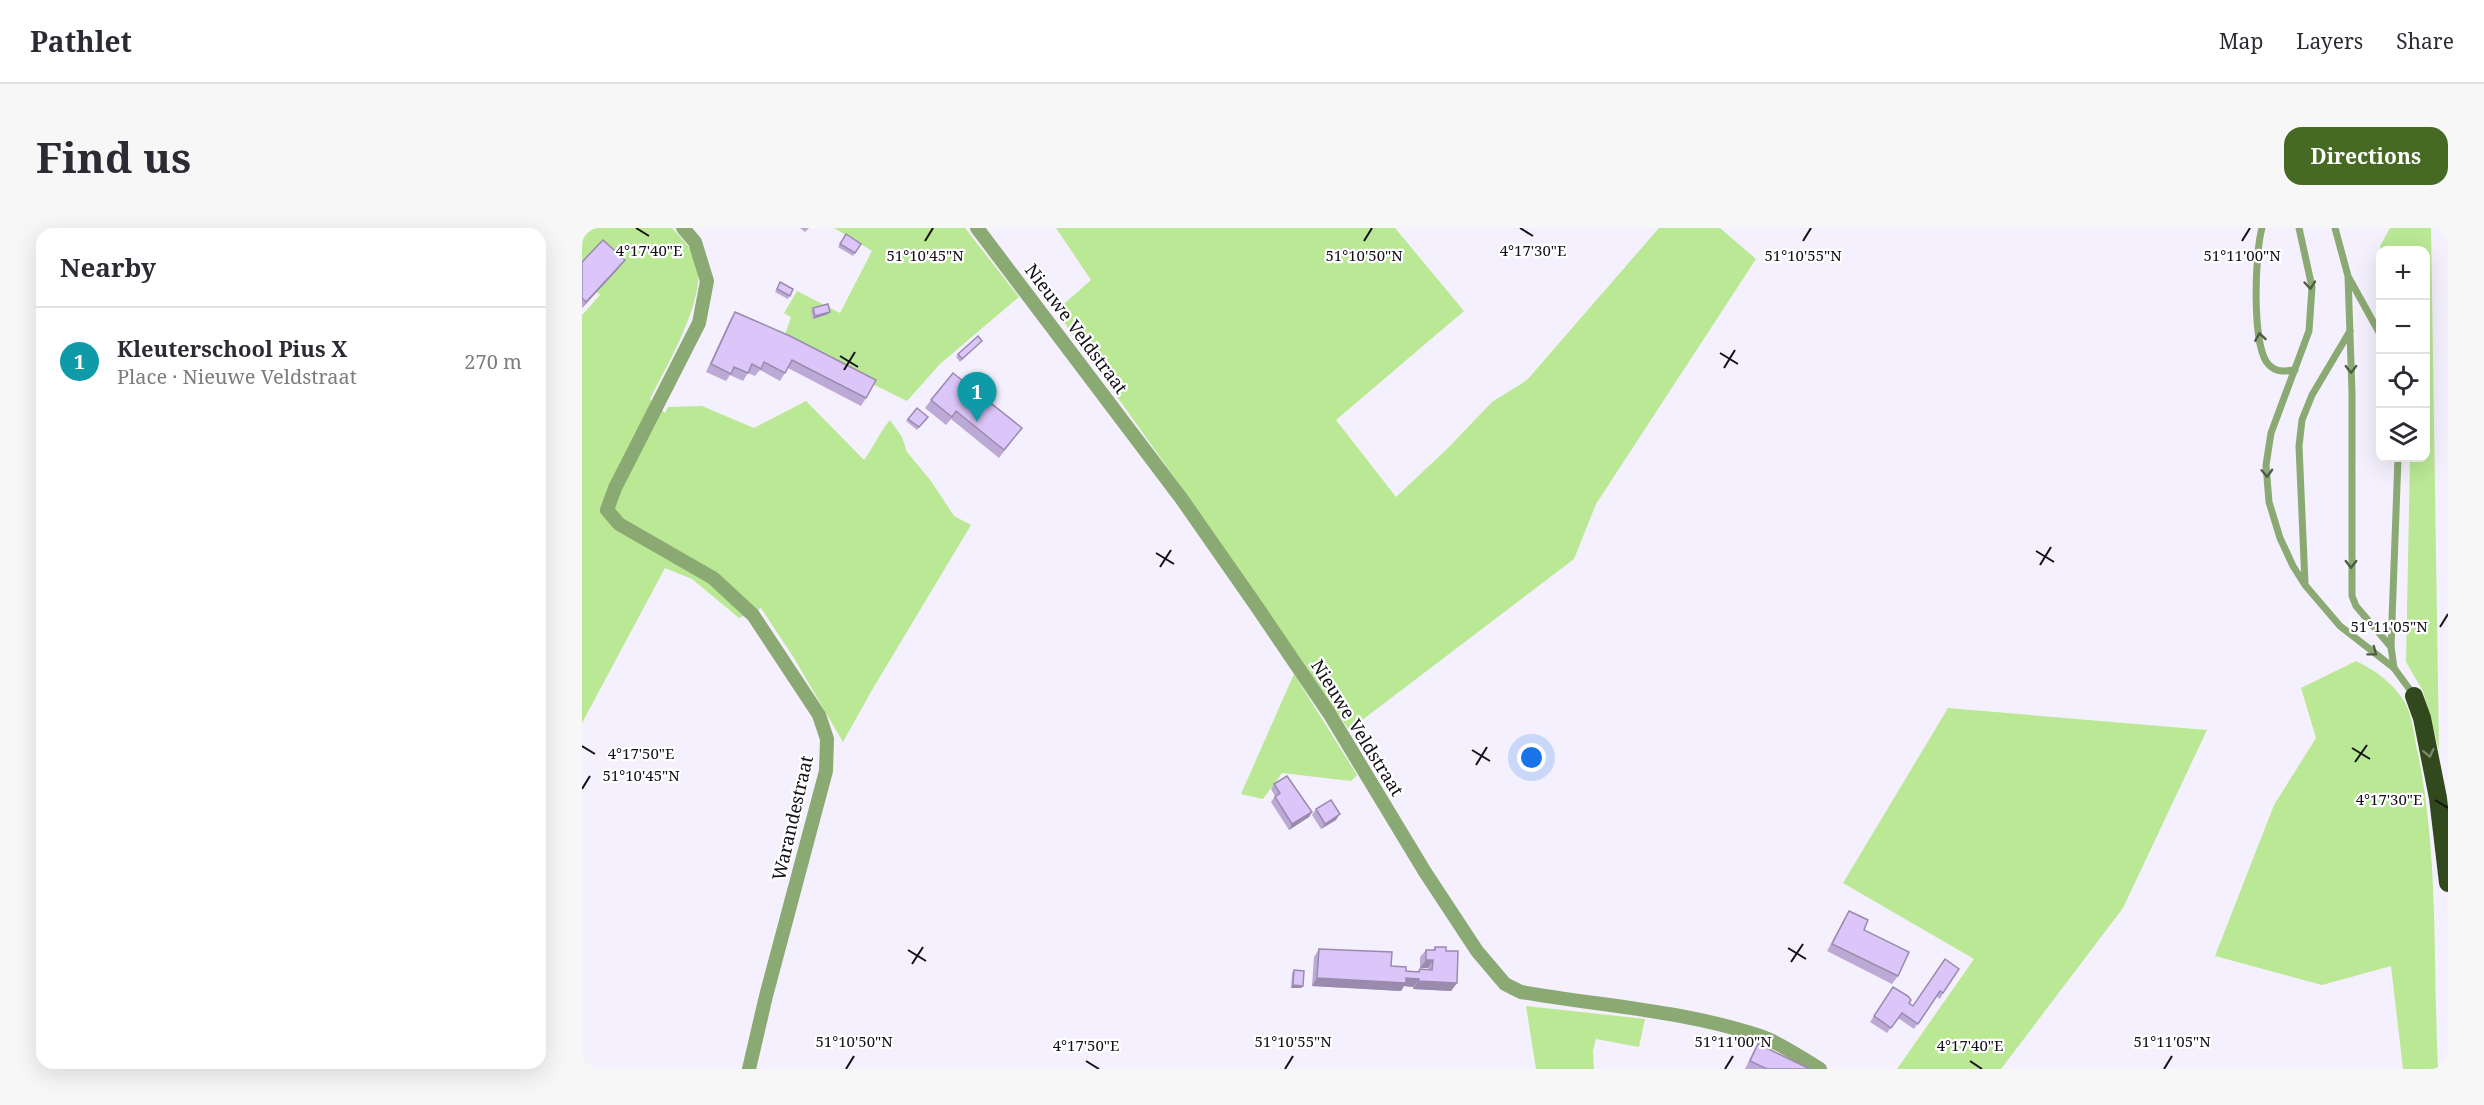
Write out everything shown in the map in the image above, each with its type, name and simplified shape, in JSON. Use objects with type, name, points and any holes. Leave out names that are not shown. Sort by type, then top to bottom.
[{"type":"highway","points":[[2414,696],[2422,718],[2438,798],[2448,883]]},
{"type":"street","name":"Warandestraat","points":[[683,228],[695,242],[707,281],[699,323],[615,488],[607,510],[619,524],[713,578],[753,615],[819,715],[828,739],[826,771],[766,996],[749,1069]]},
{"type":"street","name":"Nieuwe Veldstraat","points":[[977,228],[1188,508],[1329,713],[1425,872],[1477,951],[1505,984],[1521,993],[1637,1007],[1711,1022],[1762,1037],[1820,1069]]},
{"type":"lane","points":[[2262,228],[2255,285],[2260,337],[2269,366],[2281,372],[2295,370]]},
{"type":"lane","points":[[2300,228],[2312,287],[2309,331],[2271,433],[2266,465],[2269,502],[2280,538],[2305,585],[2340,626],[2394,668],[2414,696]]},
{"type":"lane","points":[[2335,228],[2348,276],[2352,596],[2356,606],[2391,647]]},
{"type":"lane","points":[[2348,276],[2376,327]]},
{"type":"lane","points":[[2305,585],[2299,446],[2302,420],[2312,395],[2350,331]]},
{"type":"lane","points":[[2394,668],[2391,647],[2397,462]]},
{"type":"green space","points":[[582,228],[672,228],[694,255],[698,265],[698,280],[690,315],[683,334],[650,399],[665,413],[668,407],[702,406],[754,428],[806,401],[864,460],[890,420],[902,437],[907,452],[931,481],[954,516],[971,525],[843,742],[794,658],[761,608],[739,618],[692,579],[665,568],[582,723],[582,315],[600,295],[582,279]]},
{"type":"green space","points":[[834,228],[965,228],[1019,297],[940,364],[907,401],[783,340],[791,317],[784,313],[797,291],[840,313],[872,251]]},
{"type":"green space","points":[[1056,228],[1395,228],[1464,311],[1336,420],[1396,497],[1492,402],[1527,380],[1659,228],[1720,228],[1756,259],[1596,504],[1574,559],[1349,730],[1204,519],[1056,311],[1091,280]]},
{"type":"green space","points":[[2390,228],[2431,228],[2439,750],[2423,691],[2406,662],[2410,462],[2430,462],[2430,246],[2380,246]]},
{"type":"green space","points":[[2356,661],[2377,673],[2394,688],[2407,707],[2413,727],[2425,793],[2432,871],[2438,1069],[2403,1069],[2391,966],[2322,985],[2215,956],[2274,805],[2316,738],[2301,688]]},
{"type":"green space","points":[[1294,674],[1357,775],[1351,781],[1282,773],[1263,799],[1241,794]]},
{"type":"green space","points":[[1948,708],[2207,730],[2123,908],[2001,1069],[1897,1069],[1974,959],[1843,883]]},
{"type":"green space","points":[[1526,1006],[1645,1019],[1639,1047],[1596,1039],[1593,1051],[1594,1069],[1536,1069]]},
{"type":"building","points":[[846,234],[861,244],[855,253],[840,244]]},
{"type":"building","points":[[603,240],[625,260],[586,302],[582,298],[582,262]]},
{"type":"building","points":[[780,282],[793,289],[790,296],[777,289]]},
{"type":"building","points":[[828,304],[830,312],[815,316],[813,308]]},
{"type":"building","points":[[735,312],[790,336],[876,380],[866,398],[792,360],[785,373],[764,362],[761,369],[752,364],[748,373],[734,367],[731,374],[711,364]]},
{"type":"building","points":[[978,336],[982,341],[962,359],[958,354]]},
{"type":"building","points":[[953,373],[1022,428],[1004,450],[956,411],[952,417],[931,400]]},
{"type":"building","points":[[917,408],[928,417],[919,427],[908,419]]},
{"type":"building","points":[[1287,776],[1312,812],[1292,824],[1275,797],[1280,793],[1274,784]]},
{"type":"building","points":[[1331,800],[1340,814],[1325,824],[1316,809]]},
{"type":"building","points":[[1849,911],[1868,920],[1864,930],[1909,952],[1898,976],[1832,944]]},
{"type":"building","points":[[1435,947],[1446,947],[1446,951],[1458,951],[1457,983],[1418,981],[1419,979],[1406,978],[1406,983],[1317,978],[1319,949],[1392,952],[1391,966],[1406,967],[1406,971],[1419,972],[1420,969],[1432,970],[1433,960],[1426,960],[1426,950],[1435,950]]},
{"type":"building","points":[[1945,959],[1959,969],[1943,993],[1940,991],[1918,1024],[1902,1013],[1891,1028],[1874,1016],[1893,987],[1908,996],[1911,1000],[1909,1003],[1913,1006]]},
{"type":"building","points":[[1294,970],[1304,971],[1303,986],[1293,985]]},
{"type":"building","points":[[1758,1044],[1810,1069],[1767,1069],[1750,1061]]},
{"type":"place","name":"Kleuterschool Pius X","points":[[977,422]]}]
